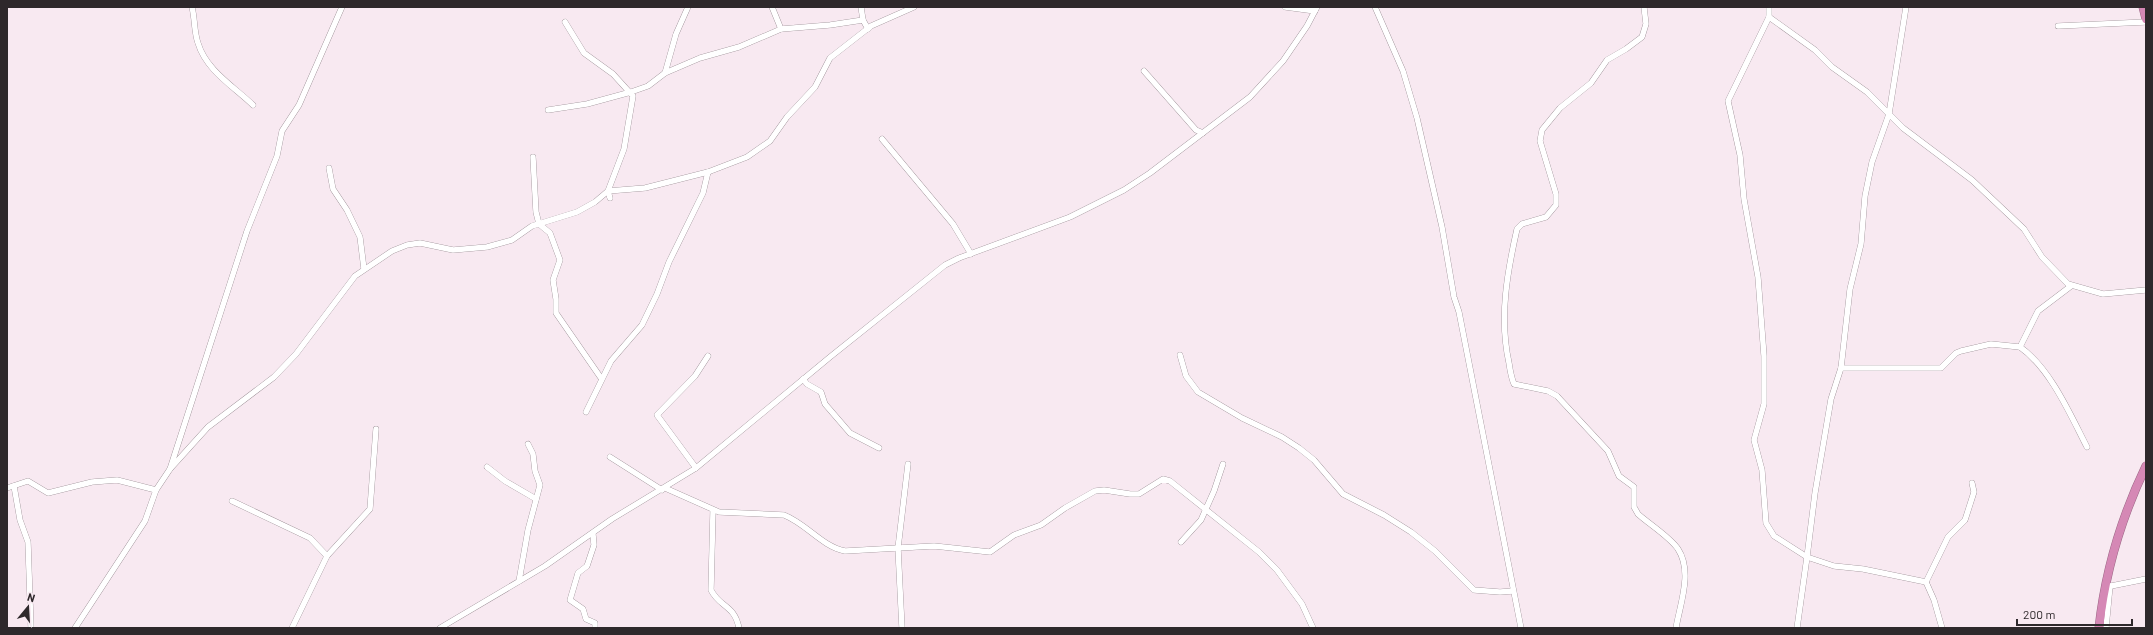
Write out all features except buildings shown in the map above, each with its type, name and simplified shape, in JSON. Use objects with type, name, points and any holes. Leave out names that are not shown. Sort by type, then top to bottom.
[{"type":"highway","points":[[2143,7],[2146,21]]},
{"type":"highway","points":[[2099,628],[2120,534],[2146,466]]},
{"type":"street","points":[[192,7],[197,42],[205,60],[218,74],[253,105]]},
{"type":"street","points":[[170,469],[247,232],[278,156],[282,131],[298,105],[342,7]]},
{"type":"street","points":[[666,73],[676,34],[688,7]]},
{"type":"street","points":[[772,7],[781,29]]},
{"type":"street","points":[[861,7],[863,20],[868,28]]},
{"type":"street","points":[[608,191],[645,188],[708,172],[747,157],[761,149],[770,141],[787,117],[815,87],[830,58],[868,28],[914,7]]},
{"type":"street","points":[[440,628],[519,581],[593,534],[612,519],[664,489],[696,468],[803,379],[945,265],[1049,226],[1124,190],[1150,173],[1250,97],[1273,73],[1307,26],[1316,9],[1285,7]]},
{"type":"street","points":[[1375,7],[1403,71],[1420,132],[1442,227],[1454,297],[1459,312],[1521,628]]},
{"type":"street","points":[[1644,7],[1646,24],[1642,37],[1626,49],[1606,60],[1597,76],[1560,108],[1540,134],[1541,145],[1556,194],[1556,204],[1546,217],[1522,224],[1516,229],[1508,274],[1503,328],[1504,343],[1514,384],[1548,391],[1557,396],[1608,451],[1619,476],[1634,487],[1634,507],[1638,514],[1678,549],[1683,561],[1685,577],[1676,628]]},
{"type":"street","points":[[1769,7],[1769,17],[1728,101],[1740,155],[1744,199],[1758,277],[1764,356],[1764,404],[1754,440],[1762,470],[1766,523],[1774,536],[1807,557],[1834,566],[1863,569],[1926,582]]},
{"type":"street","points":[[1797,628],[1815,493],[1831,399],[1841,368],[1850,289],[1861,244],[1862,213],[1872,162],[1889,114],[1906,7]]},
{"type":"street","points":[[1769,17],[1815,50],[1832,67],[1867,92],[1903,128],[1972,180],[2017,221],[2031,237],[2042,257],[2051,268],[2071,286],[2103,294],[2146,290]]},
{"type":"street","points":[[548,110],[587,104],[631,92],[648,86],[666,73],[700,58],[739,47],[781,29],[830,25],[863,20]]},
{"type":"street","points":[[2058,26],[2146,21]]},
{"type":"street","points":[[75,628],[145,521],[156,490],[170,469],[208,427],[278,372],[296,354],[355,276],[392,251],[407,245],[420,243],[453,250],[487,247],[512,240],[532,226],[577,212],[595,202],[608,191],[624,149],[633,96],[631,92],[613,74],[584,53],[565,22]]},
{"type":"street","points":[[1144,71],[1196,130],[1203,134]]},
{"type":"street","points":[[882,139],[953,224],[971,254]]},
{"type":"street","points":[[533,157],[536,212],[539,224],[550,233],[560,260],[553,280],[556,299],[556,313],[601,378]]},
{"type":"street","points":[[329,168],[333,189],[347,210],[360,237],[364,269]]},
{"type":"street","points":[[586,412],[601,383],[601,378],[611,361],[642,325],[657,294],[669,262],[703,193],[708,172]]},
{"type":"street","points":[[608,191],[610,198]]},
{"type":"street","points":[[2020,347],[2038,311],[2071,286]]},
{"type":"street","points":[[1841,368],[1941,368],[1956,352],[1991,344],[2020,347],[2041,368],[2055,387],[2087,446]]},
{"type":"street","points":[[1180,355],[1186,376],[1198,392],[1242,418],[1282,437],[1299,448],[1314,460],[1343,494],[1384,515],[1411,532],[1435,551],[1474,590],[1500,592],[1513,591]]},
{"type":"street","points":[[696,468],[658,416],[694,376],[708,356]]},
{"type":"street","points":[[803,379],[807,384],[821,392],[825,404],[850,433],[879,448]]},
{"type":"street","points":[[292,628],[327,556],[370,509],[376,429]]},
{"type":"street","points":[[519,581],[528,530],[540,483],[535,471],[533,454],[528,444]]},
{"type":"street","points":[[610,457],[664,489],[713,510],[730,514],[784,516],[793,520],[832,547],[845,551],[934,546],[990,552],[1014,535],[1041,525],[1065,508],[1095,492],[1104,490],[1139,494],[1163,479],[1170,481],[1259,552],[1278,570],[1302,604],[1313,628]]},
{"type":"street","points":[[902,628],[898,548],[908,464]]},
{"type":"street","points":[[1181,542],[1201,520],[1214,491],[1223,464]]},
{"type":"street","points":[[487,467],[505,481],[536,499]]},
{"type":"street","points":[[7,488],[28,481],[48,493],[92,482],[117,480],[156,490]]},
{"type":"street","points":[[1926,582],[1948,537],[1965,520],[1974,492],[1972,483]]},
{"type":"street","points":[[14,486],[20,520],[28,542],[31,628]]},
{"type":"street","points":[[232,502],[310,538],[327,556]]},
{"type":"street","points":[[713,510],[711,590],[718,600],[733,611],[737,617],[739,628]]},
{"type":"street","points":[[593,534],[594,545],[587,566],[578,573],[570,600],[583,609],[586,619],[595,622],[595,628]]},
{"type":"street","points":[[2106,628],[2108,587],[2146,579]]},
{"type":"street","points":[[1926,582],[1934,600],[1942,628]]}]
